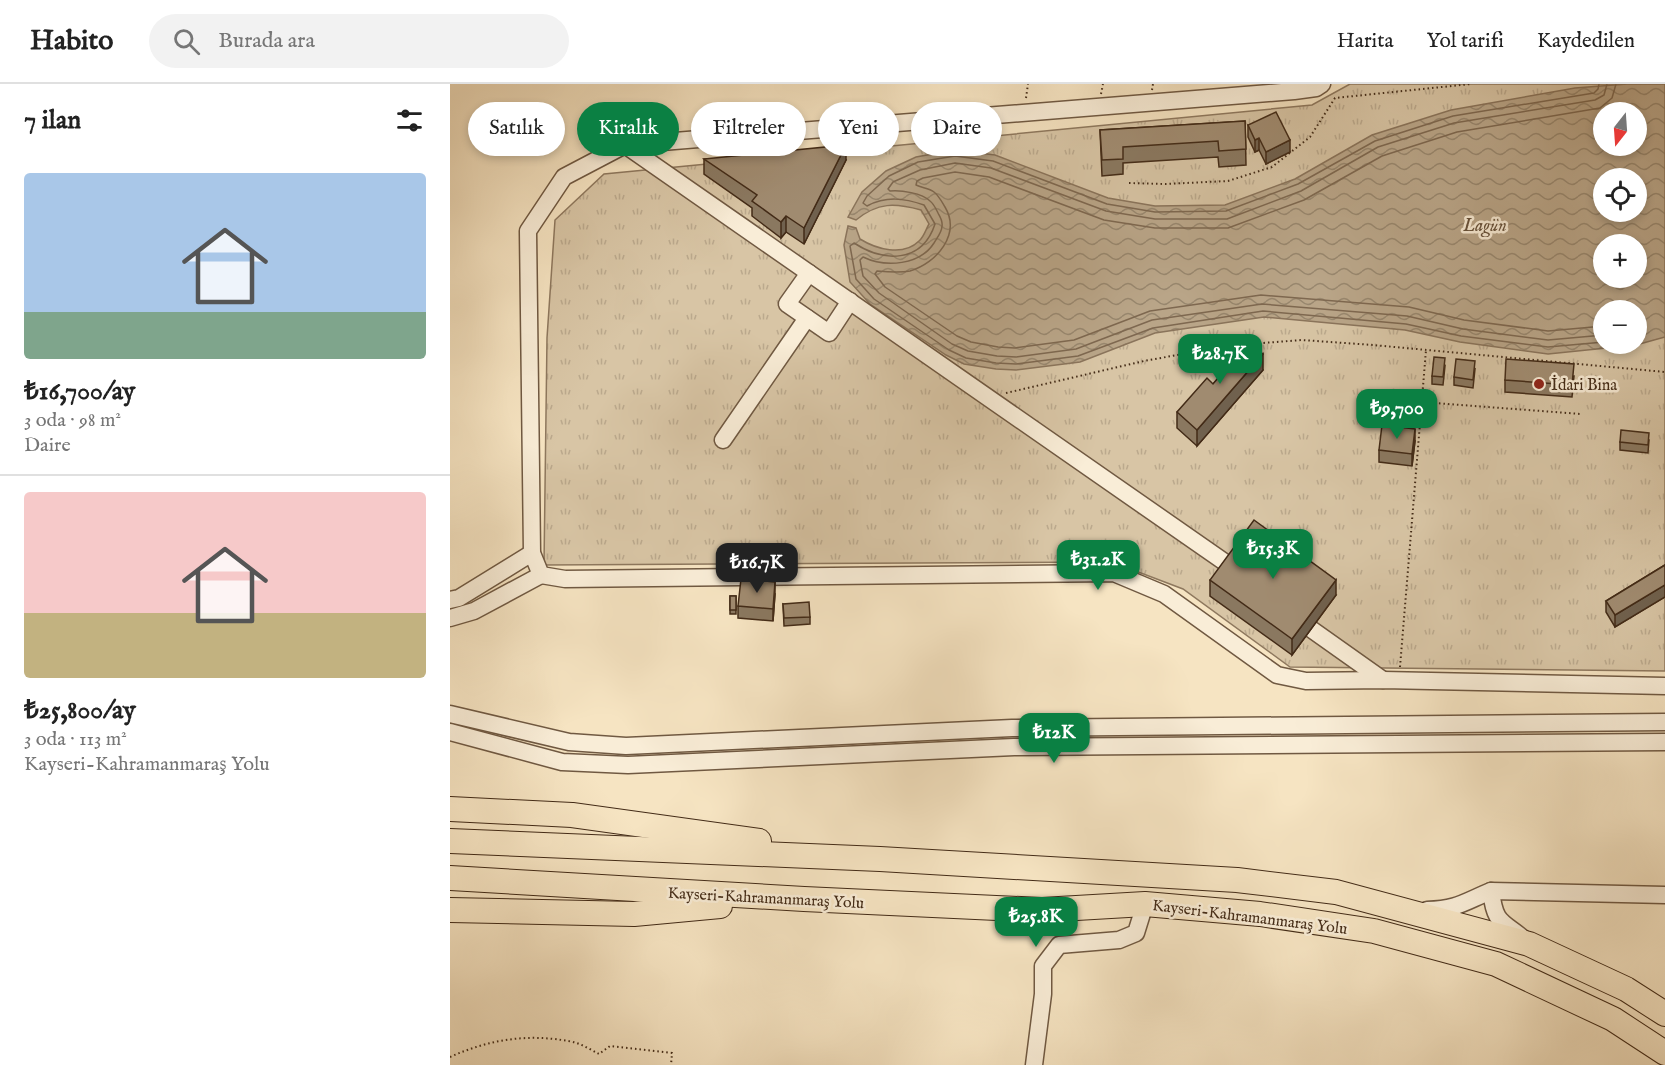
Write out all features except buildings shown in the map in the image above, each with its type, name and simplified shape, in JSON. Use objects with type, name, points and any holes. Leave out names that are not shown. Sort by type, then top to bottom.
[{"type":"highway","points":[[450,809],[572,815],[880,859]]},
{"type":"highway","name":"Kayseri-Kahramanmaraş Yolu","points":[[450,841],[880,859],[1237,880],[1336,892],[1529,944],[1626,989],[1665,1014]]},
{"type":"highway","name":"Kayseri-Kahramanmaraş Yolu","points":[[450,878],[804,899],[1042,910],[1145,904],[1260,914],[1374,931],[1496,964],[1613,1019],[1665,1053]]},
{"type":"highway","points":[[450,910],[634,914],[804,899]]},
{"type":"street","points":[[679,141],[1294,91],[1316,88],[1322,84]]},
{"type":"street","points":[[541,575],[532,553],[528,231],[564,177],[604,156]]},
{"type":"street","points":[[641,156],[1223,561]]},
{"type":"street","points":[[809,273],[787,304],[829,333],[850,302]]},
{"type":"street","points":[[723,440],[807,318]]},
{"type":"street","points":[[450,600],[459,598],[532,553]]},
{"type":"street","points":[[450,618],[474,611],[541,575],[566,579],[1114,573],[1164,594],[1277,675],[1306,681],[1391,680],[1665,686]]},
{"type":"street","points":[[1311,629],[1391,680]]},
{"type":"street","points":[[450,714],[569,742],[626,746],[1012,728],[1665,722]]},
{"type":"street","points":[[450,732],[562,762],[628,765],[1014,747],[1665,742]]},
{"type":"street","points":[[1491,891],[1496,916],[1529,944]]},
{"type":"street","points":[[1410,911],[1448,909],[1464,905],[1471,899],[1491,891],[1665,895]]},
{"type":"street","points":[[1034,1065],[1040,1024],[1043,966],[1059,945],[1119,940],[1136,933],[1145,904]]},
{"type":"path","points":[[1129,183],[1228,181],[1272,166],[1310,137],[1335,98],[1471,84]]},
{"type":"path","points":[[988,398],[1064,378],[1231,345],[1302,340],[1665,372]]},
{"type":"path","points":[[1391,680],[1426,350]]},
{"type":"path","points":[[1421,402],[1581,414]]},
{"type":"path","points":[[450,1057],[473,1047],[522,1037],[575,1042],[599,1054],[610,1046],[672,1053],[671,1065]]},
{"type":"green space","points":[[1350,84],[1665,84],[1665,671],[1290,667],[1183,589],[1112,562],[544,565],[547,338],[555,220],[604,174],[818,153],[818,156],[899,156],[899,145],[911,144],[911,156],[1002,156],[1002,135],[1312,105]]},
{"type":"water","name":"Lagün","points":[[1665,84],[1665,337],[1647,342],[1647,300],[1593,300],[1593,349],[1548,354],[1460,342],[1405,330],[1264,317],[1155,333],[1080,362],[1016,370],[996,369],[964,364],[946,355],[870,304],[850,282],[844,245],[848,226],[856,228],[860,239],[890,250],[913,246],[924,235],[929,224],[921,210],[895,205],[879,207],[856,220],[848,217],[862,192],[886,171],[916,157],[998,156],[1108,198],[1155,206],[1225,205],[1295,179],[1372,135],[1451,110],[1575,88]]},
{"type":"place","name":"İdari Bina","points":[[1539,384]]}]
